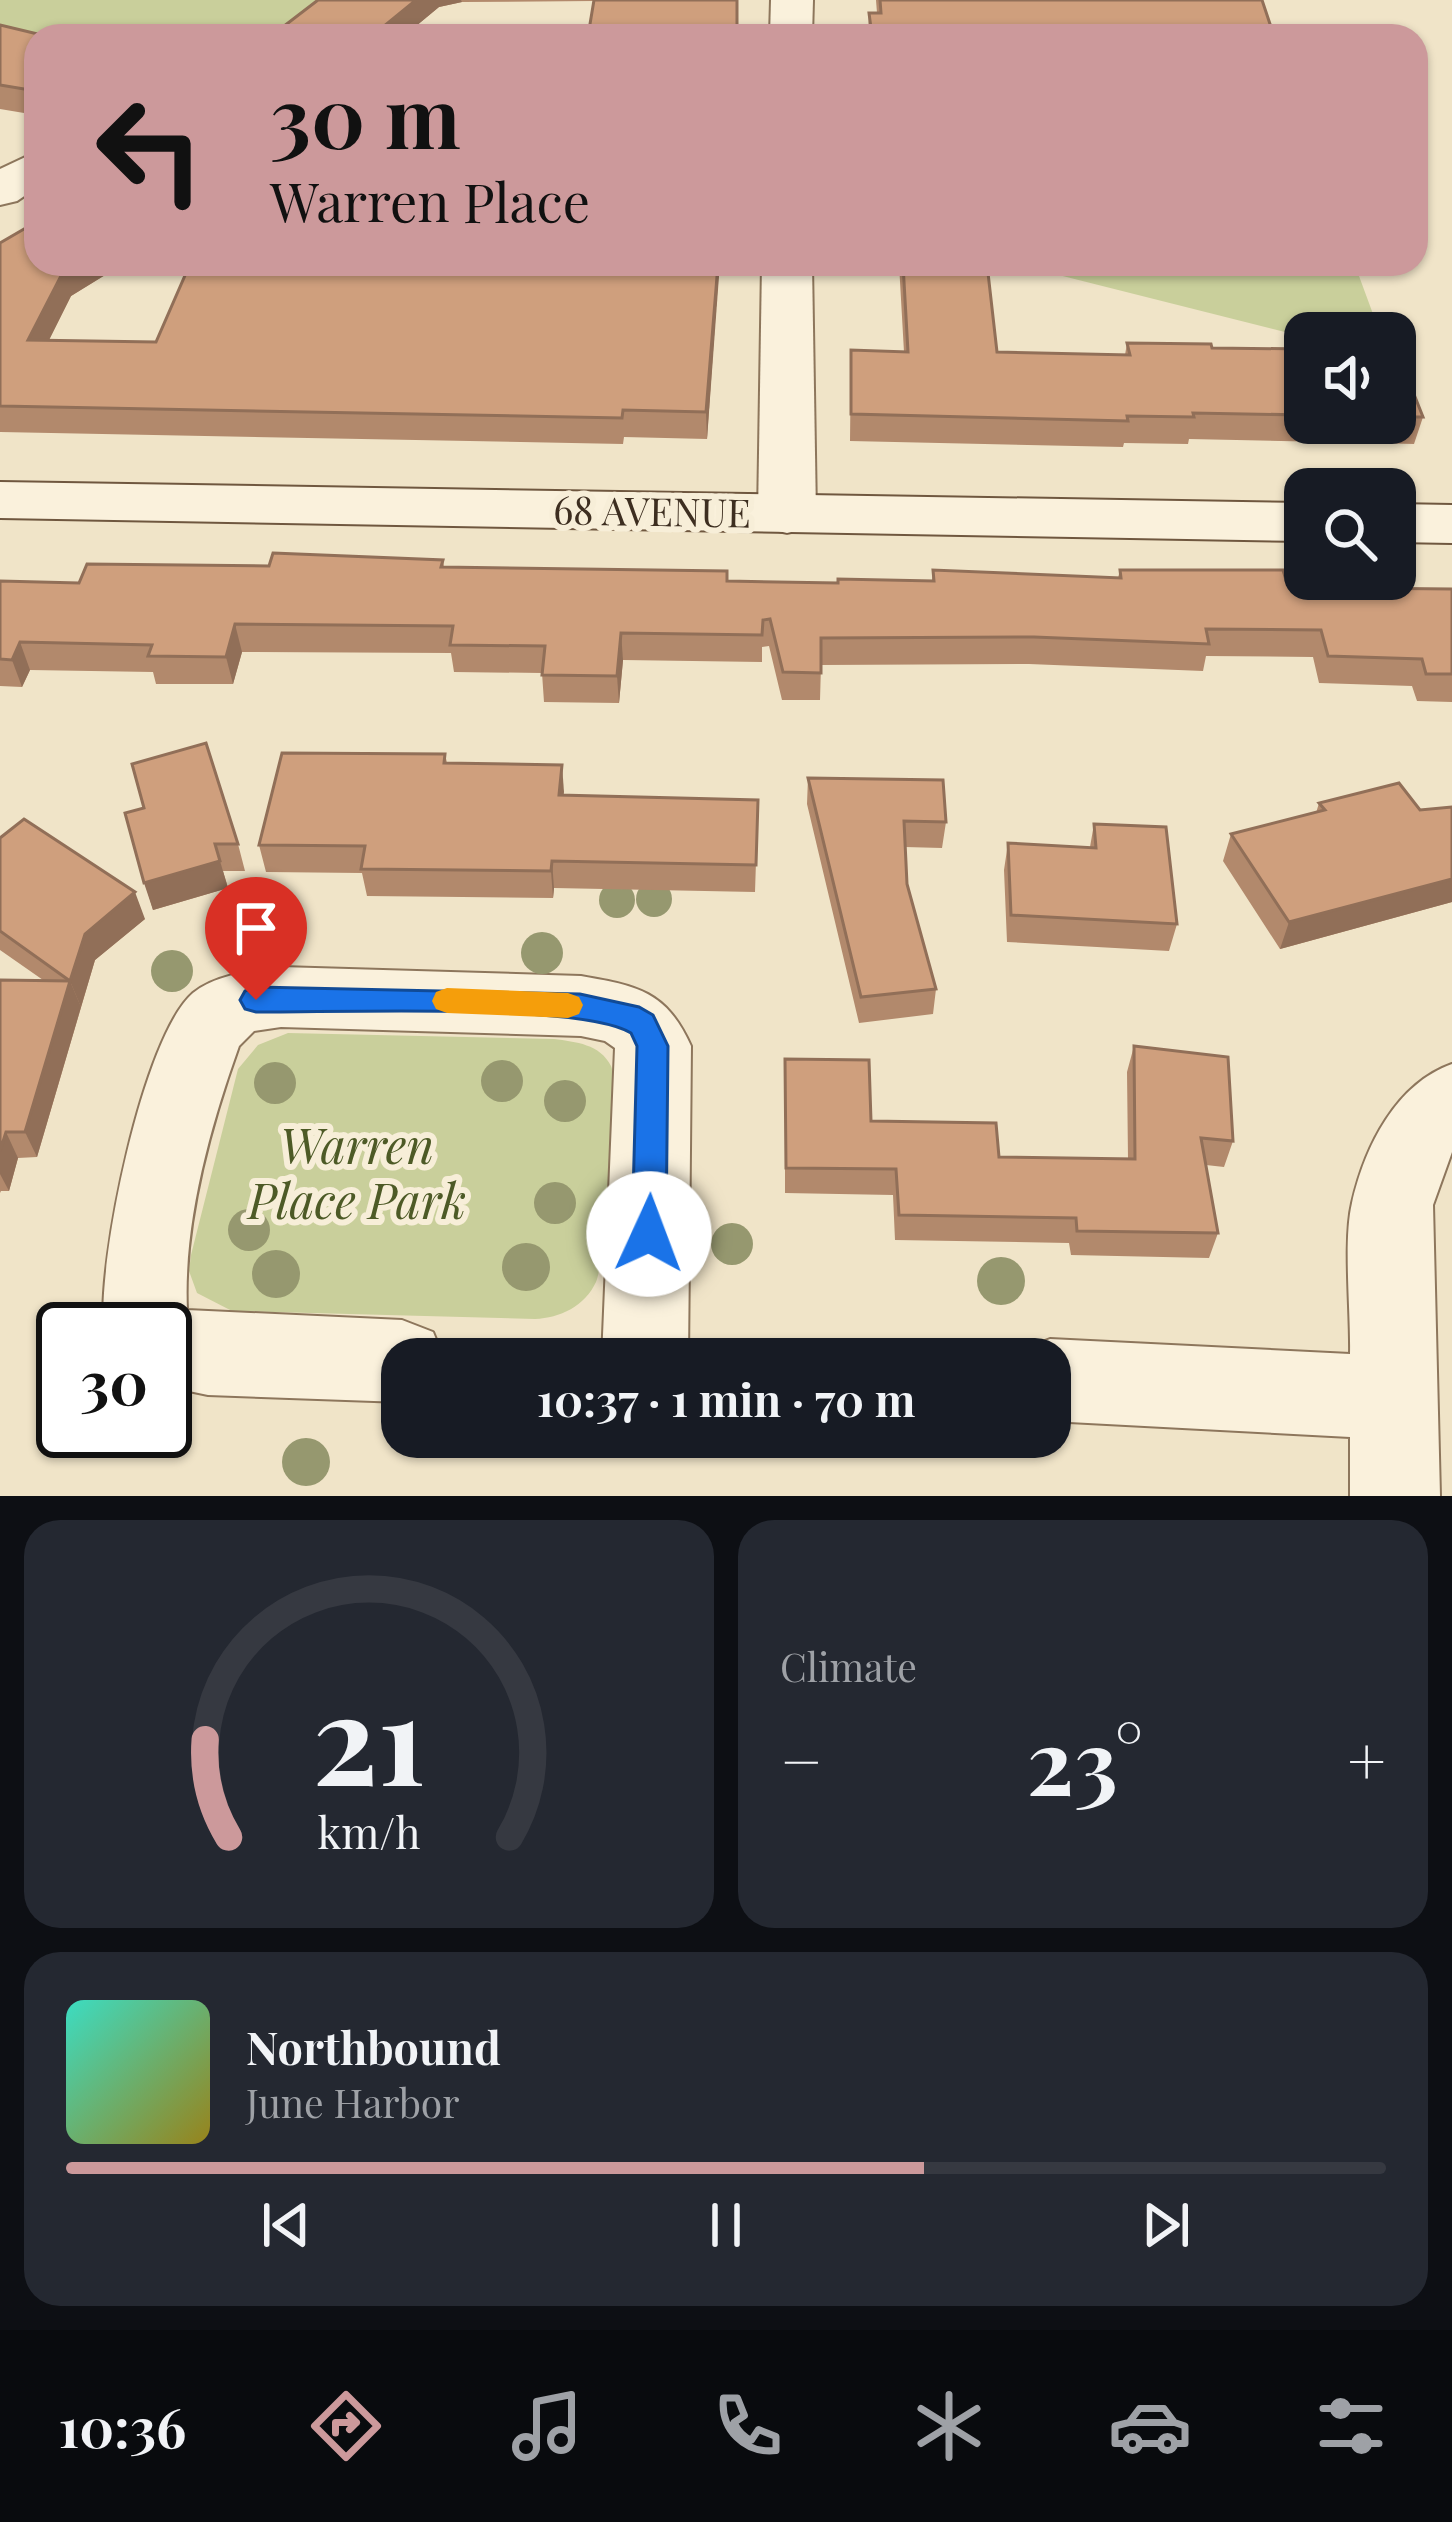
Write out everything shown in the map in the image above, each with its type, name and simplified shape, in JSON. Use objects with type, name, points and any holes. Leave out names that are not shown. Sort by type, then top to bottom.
[{"type":"street","points":[[787,276],[787,515]]},
{"type":"street","name":"68 AVENUE","points":[[0,500],[1284,522]]},
{"type":"street","points":[[1416,523],[1452,524]]},
{"type":"street","points":[[144,1302],[142,1286],[158,1205],[192,1067],[210,1024],[220,1014],[236,1004],[281,997],[576,1006],[628,1016],[642,1024],[653,1046],[646,1338]]},
{"type":"street","points":[[1395,1496],[1391,1205],[1417,1136],[1452,1097]]},
{"type":"street","points":[[192,1352],[381,1360]]},
{"type":"street","points":[[1071,1381],[1394,1398]]},
{"type":"green space","points":[[0,0],[317,0],[305,24],[24,24],[24,30],[0,25]]},
{"type":"green space","points":[[1063,276],[1359,276],[1372,312],[1284,312],[1284,332]]},
{"type":"green space","name":"Warren Place Park","points":[[288,1033],[554,1039],[587,1045],[601,1053],[611,1066],[613,1080],[613,1137],[600,1267],[585,1298],[562,1313],[535,1319],[232,1311],[197,1293],[189,1271],[191,1255],[238,1069],[258,1045]]},
{"type":"building","points":[[318,0],[416,0],[387,24],[287,24]]},
{"type":"building","points":[[594,0],[737,0],[737,24],[590,24]]},
{"type":"building","points":[[880,0],[1262,0],[1270,24],[870,24],[869,13],[881,13]]},
{"type":"building","points":[[0,25],[24,31],[24,89],[0,85]]},
{"type":"building","points":[[24,229],[24,276],[61,276],[28,340],[156,342],[185,276],[717,276],[706,412],[623,410],[622,418],[0,406],[0,243]]},
{"type":"building","points":[[904,276],[988,276],[997,352],[1130,355],[1127,343],[1284,349],[1284,415],[1193,413],[1194,417],[1127,416],[1128,421],[851,414],[851,350],[908,352]]},
{"type":"building","points":[[273,553],[443,560],[441,567],[727,571],[727,581],[838,583],[838,579],[934,581],[933,570],[1121,578],[1120,570],[1283,570],[1284,600],[1416,600],[1416,589],[1452,589],[1452,674],[1426,674],[1422,659],[1328,656],[1321,630],[1206,629],[1209,644],[1034,637],[821,638],[821,673],[783,672],[770,619],[763,620],[762,635],[621,633],[617,676],[542,675],[545,646],[450,645],[453,626],[235,624],[226,657],[148,656],[152,645],[20,642],[12,660],[0,659],[0,581],[79,583],[87,564],[269,566]]},
{"type":"building","points":[[206,743],[238,844],[215,844],[220,861],[144,883],[125,813],[144,808],[132,764]]},
{"type":"building","points":[[282,753],[445,754],[444,763],[562,765],[559,795],[758,800],[756,865],[552,861],[551,871],[361,869],[365,846],[259,845]]},
{"type":"building","points":[[808,778],[943,780],[946,822],[904,821],[907,884],[936,989],[861,997]]},
{"type":"building","points":[[1399,783],[1420,810],[1452,807],[1452,879],[1289,922],[1231,834],[1325,810],[1319,803]]},
{"type":"building","points":[[24,819],[135,892],[85,934],[70,981],[0,931],[0,838]]},
{"type":"building","points":[[1094,824],[1166,827],[1177,924],[1011,915],[1008,843],[1096,848]]},
{"type":"building","points":[[0,980],[70,981],[25,1132],[6,1132],[0,1151]]},
{"type":"building","points":[[1134,1046],[1228,1057],[1233,1141],[1201,1138],[1218,1233],[1077,1231],[1076,1218],[899,1215],[896,1169],[786,1168],[785,1059],[869,1060],[871,1121],[996,1123],[999,1157],[1135,1159]]},
{"type":"slow traffic","points":[[447,1001],[568,1005]]},
{"type":"route","points":[[256,1000],[580,1006],[628,1016],[642,1024],[653,1046],[649,1234]]}]
